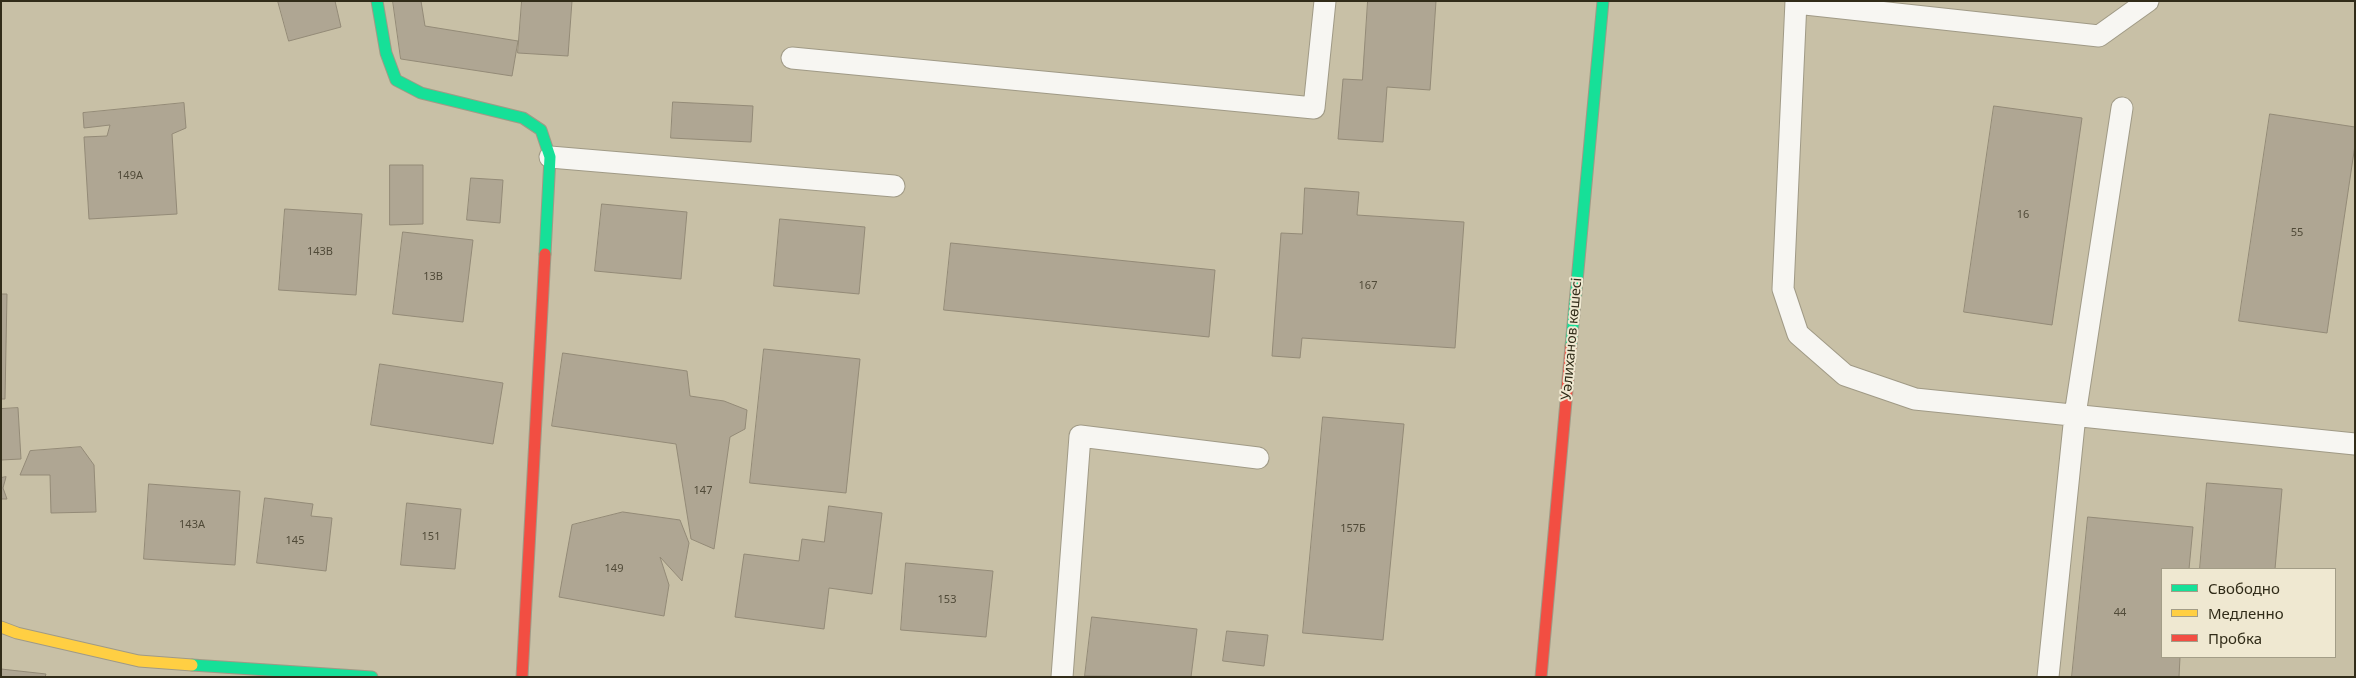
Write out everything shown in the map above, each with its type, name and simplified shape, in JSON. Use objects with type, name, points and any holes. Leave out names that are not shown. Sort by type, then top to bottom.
[{"type":"street","points":[[377,1],[386,53],[396,80],[421,93],[523,118],[541,130],[550,157],[522,677]]},
{"type":"street","name":"Уәлиханов көшесі","points":[[1541,677],[1603,1]]},
{"type":"street","points":[[1,627],[17,633],[139,661],[372,677]]},
{"type":"lane","points":[[792,58],[1314,108],[1324,1]]},
{"type":"lane","points":[[2148,1],[2099,36],[1796,2],[1783,289],[1798,334],[1845,375],[1915,399],[2355,444]]},
{"type":"lane","points":[[2048,677],[2075,415],[2122,108]]},
{"type":"lane","points":[[550,157],[894,186]]},
{"type":"lane","points":[[1062,677],[1080,436],[1258,458]]},
{"type":"building","points":[[278,1],[335,1],[341,27],[289,41]]},
{"type":"building","points":[[393,1],[421,1],[425,26],[518,41],[512,76],[401,59]]},
{"type":"building","points":[[522,1],[572,1],[568,56],[518,53]]},
{"type":"building","points":[[1368,1],[1436,1],[1430,90],[1387,87],[1383,142],[1338,139],[1343,79],[1362,80]]},
{"type":"building","points":[[673,102],[753,106],[751,142],[671,138]]},
{"type":"building","points":[[184,103],[186,128],[172,134],[177,214],[89,219],[84,137],[107,136],[110,125],[84,128],[83,113]]},
{"type":"building","points":[[1994,106],[2082,118],[2052,325],[1964,312]]},
{"type":"building","points":[[2270,114],[2355,127],[2355,145],[2327,333],[2239,321]]},
{"type":"building","points":[[390,165],[423,165],[423,224],[390,225]]},
{"type":"building","points":[[471,178],[503,180],[500,223],[467,220]]},
{"type":"building","points":[[1305,188],[1359,192],[1357,215],[1464,222],[1455,348],[1302,338],[1300,358],[1272,356],[1281,233],[1302,234]]},
{"type":"building","points":[[602,204],[687,212],[681,279],[595,271]]},
{"type":"building","points":[[285,209],[362,214],[356,295],[279,290]]},
{"type":"building","points":[[780,219],[865,227],[859,294],[774,286]]},
{"type":"building","points":[[403,232],[473,240],[463,322],[393,314]]},
{"type":"building","points":[[951,243],[1215,270],[1209,337],[944,310]]},
{"type":"building","points":[[1,294],[7,294],[5,399],[1,399]]},
{"type":"building","points":[[764,349],[860,359],[846,493],[750,483]]},
{"type":"building","points":[[563,353],[687,371],[690,396],[724,401],[747,410],[745,429],[730,437],[714,549],[691,539],[676,444],[552,426]]},
{"type":"building","points":[[380,364],[503,383],[493,444],[371,425]]},
{"type":"building","points":[[18,408],[21,459],[1,460],[1,409]]},
{"type":"building","points":[[1323,417],[1404,424],[1383,640],[1303,633]]},
{"type":"building","points":[[81,447],[94,465],[96,512],[51,513],[50,475],[20,475],[30,451]]},
{"type":"building","points":[[6,477],[3,488],[7,499],[1,499],[1,478]]},
{"type":"building","points":[[2207,483],[2282,489],[2275,568],[2200,568]]},
{"type":"building","points":[[149,484],[240,491],[235,565],[144,559]]},
{"type":"building","points":[[265,498],[313,504],[311,516],[332,518],[326,571],[257,563]]},
{"type":"building","points":[[407,503],[461,509],[455,569],[401,565]]},
{"type":"building","points":[[829,506],[882,513],[872,594],[829,588],[824,629],[735,617],[744,554],[799,561],[802,539],[824,542]]},
{"type":"building","points":[[623,512],[680,520],[689,543],[682,581],[660,557],[669,585],[664,616],[559,597],[572,525]]},
{"type":"building","points":[[2088,517],[2193,527],[2189,568],[2161,568],[2161,658],[2180,658],[2179,677],[2072,677]]},
{"type":"building","points":[[906,563],[993,571],[986,637],[901,630]]},
{"type":"building","points":[[1092,617],[1197,629],[1191,677],[1085,676]]},
{"type":"building","points":[[1227,631],[1268,635],[1264,666],[1223,661]]},
{"type":"building","points":[[1,669],[46,674],[45,677],[1,677]]},
{"type":"traffic: fast","points":[[377,1],[386,53],[396,80],[421,93],[523,118],[541,130],[550,157],[545,254]]},
{"type":"traffic: fast","points":[[1571,346],[1603,1]]},
{"type":"traffic: fast","points":[[192,665],[372,677]]},
{"type":"traffic: slow","points":[[1,627],[17,633],[139,661],[192,665]]},
{"type":"traffic: jam","points":[[522,677],[545,254]]},
{"type":"traffic: jam","points":[[1541,677],[1571,346]]}]
